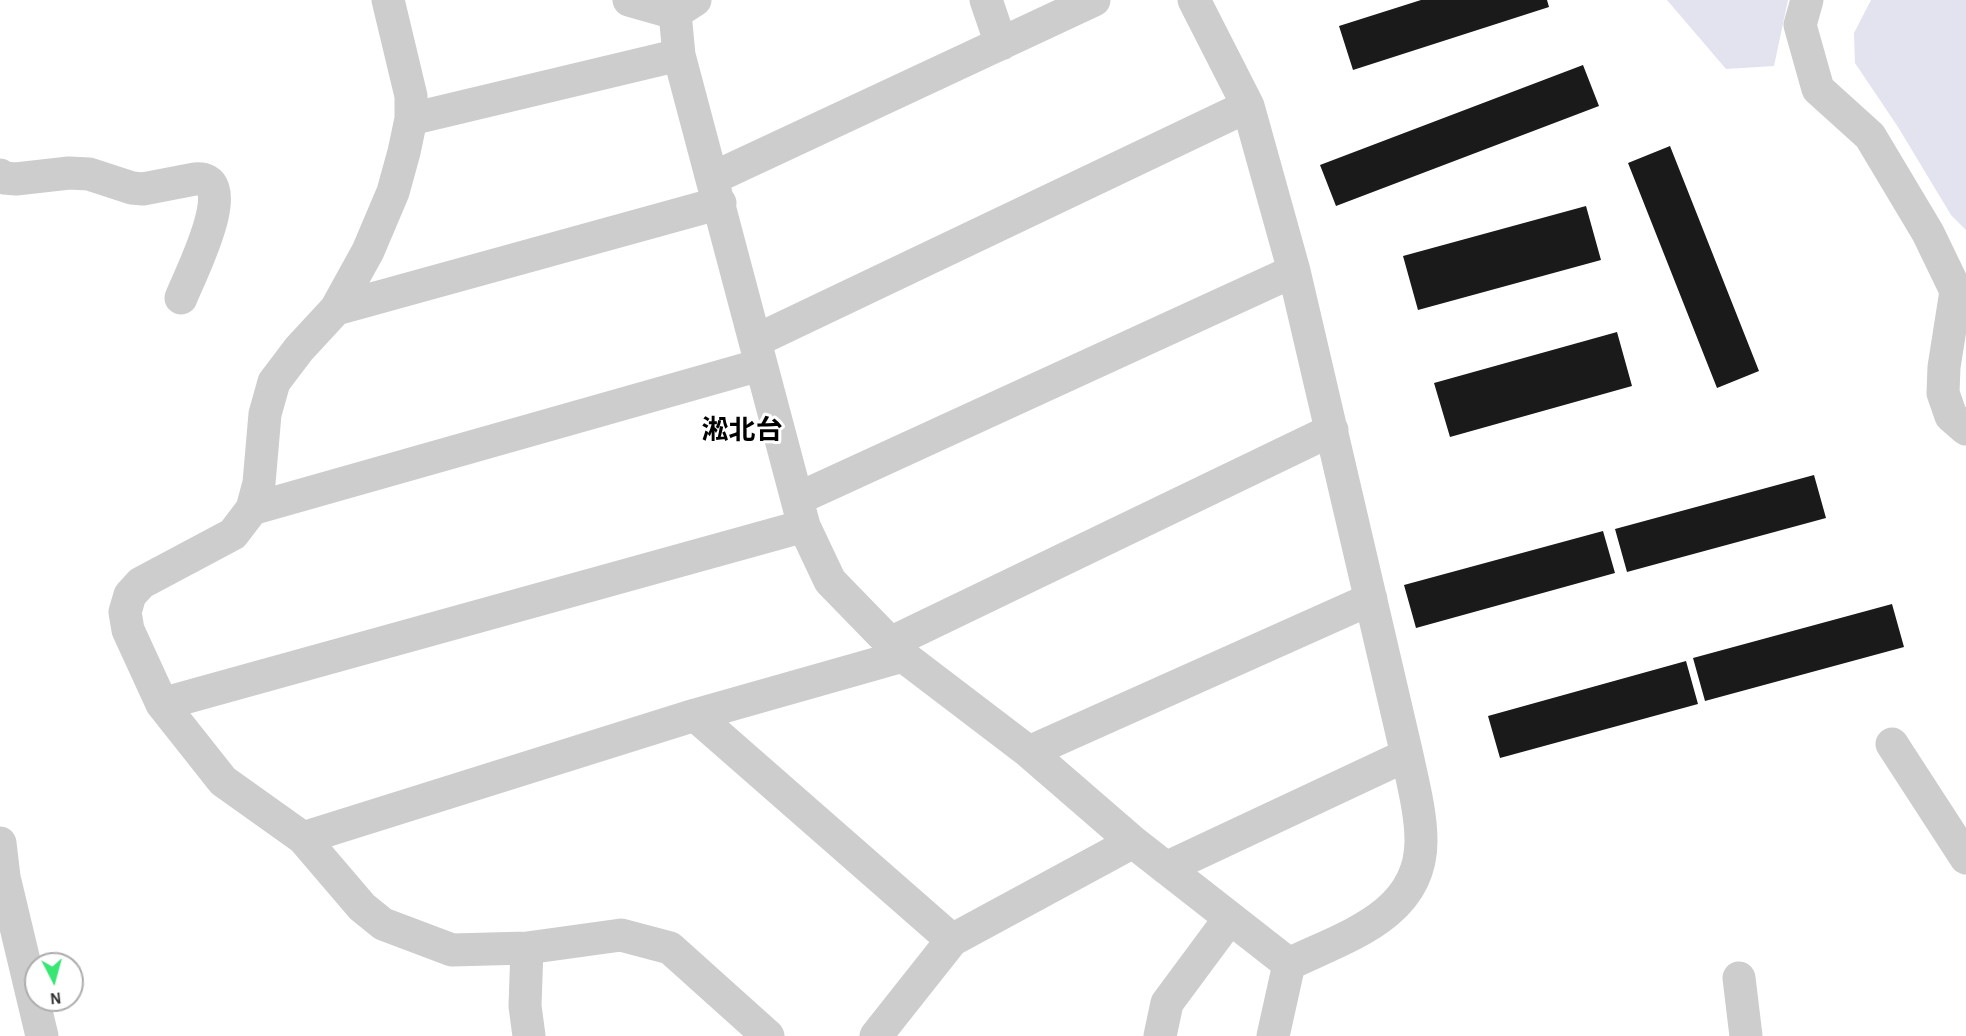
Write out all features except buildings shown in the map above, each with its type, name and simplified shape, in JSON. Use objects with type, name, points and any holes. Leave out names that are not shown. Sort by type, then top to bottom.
[{"type":"street","points":[[388,0],[411,96],[411,119],[393,192],[368,252],[336,309],[298,349],[274,382],[266,414],[259,483],[252,509],[233,534],[141,583],[130,595],[126,612],[128,630],[162,704],[223,781],[303,838],[362,907],[383,924],[452,950],[528,948],[621,935],[670,948],[768,1036]]},
{"type":"street","points":[[629,0],[685,7],[679,55],[800,512],[830,581],[897,649],[1029,752],[1133,842],[1289,964]]},
{"type":"street","points":[[986,0],[1001,44]]},
{"type":"street","points":[[336,309],[716,190],[1001,44],[1094,0]]},
{"type":"street","points":[[1194,0],[1248,106],[1294,271],[1407,755],[1420,820],[1421,843],[1418,863],[1403,897],[1377,922],[1289,964]]},
{"type":"street","points":[[1807,0],[1800,25],[1818,89],[1870,136],[1928,233],[1956,291],[1944,367],[1943,393],[1951,416],[1966,429]]},
{"type":"street","points":[[411,119],[679,55]]},
{"type":"street","points":[[252,509],[757,353],[1248,106]]},
{"type":"street","points":[[0,175],[4,178],[16,179],[69,173],[89,174],[132,188],[143,189],[203,178],[208,181],[214,190],[213,216],[181,298]]},
{"type":"street","points":[[162,704],[800,512],[1294,271]]},
{"type":"street","points":[[303,838],[695,716],[897,649],[1332,430]]},
{"type":"street","points":[[1029,752],[1371,599]]},
{"type":"street","points":[[695,716],[952,940]]},
{"type":"street","points":[[1892,744],[1966,858]]},
{"type":"street","points":[[1166,868],[1407,755]]},
{"type":"street","points":[[876,1036],[952,940],[1133,842]]},
{"type":"street","points":[[0,843],[4,877],[42,1036]]},
{"type":"street","points":[[1160,1036],[1167,1003],[1230,918]]},
{"type":"street","points":[[528,948],[525,1005],[529,1036]]},
{"type":"street","points":[[1274,1036],[1289,964]]},
{"type":"street","points":[[1739,978],[1746,1036]]},
{"type":"shaded area","points":[[1667,0],[1788,0],[1774,66],[1726,69]]},
{"type":"shaded area","points":[[1871,0],[1966,0],[1966,230],[1951,215],[1898,127],[1855,63],[1854,33]]},
{"type":"district","name":"淞北台","points":[[742,431]]}]
